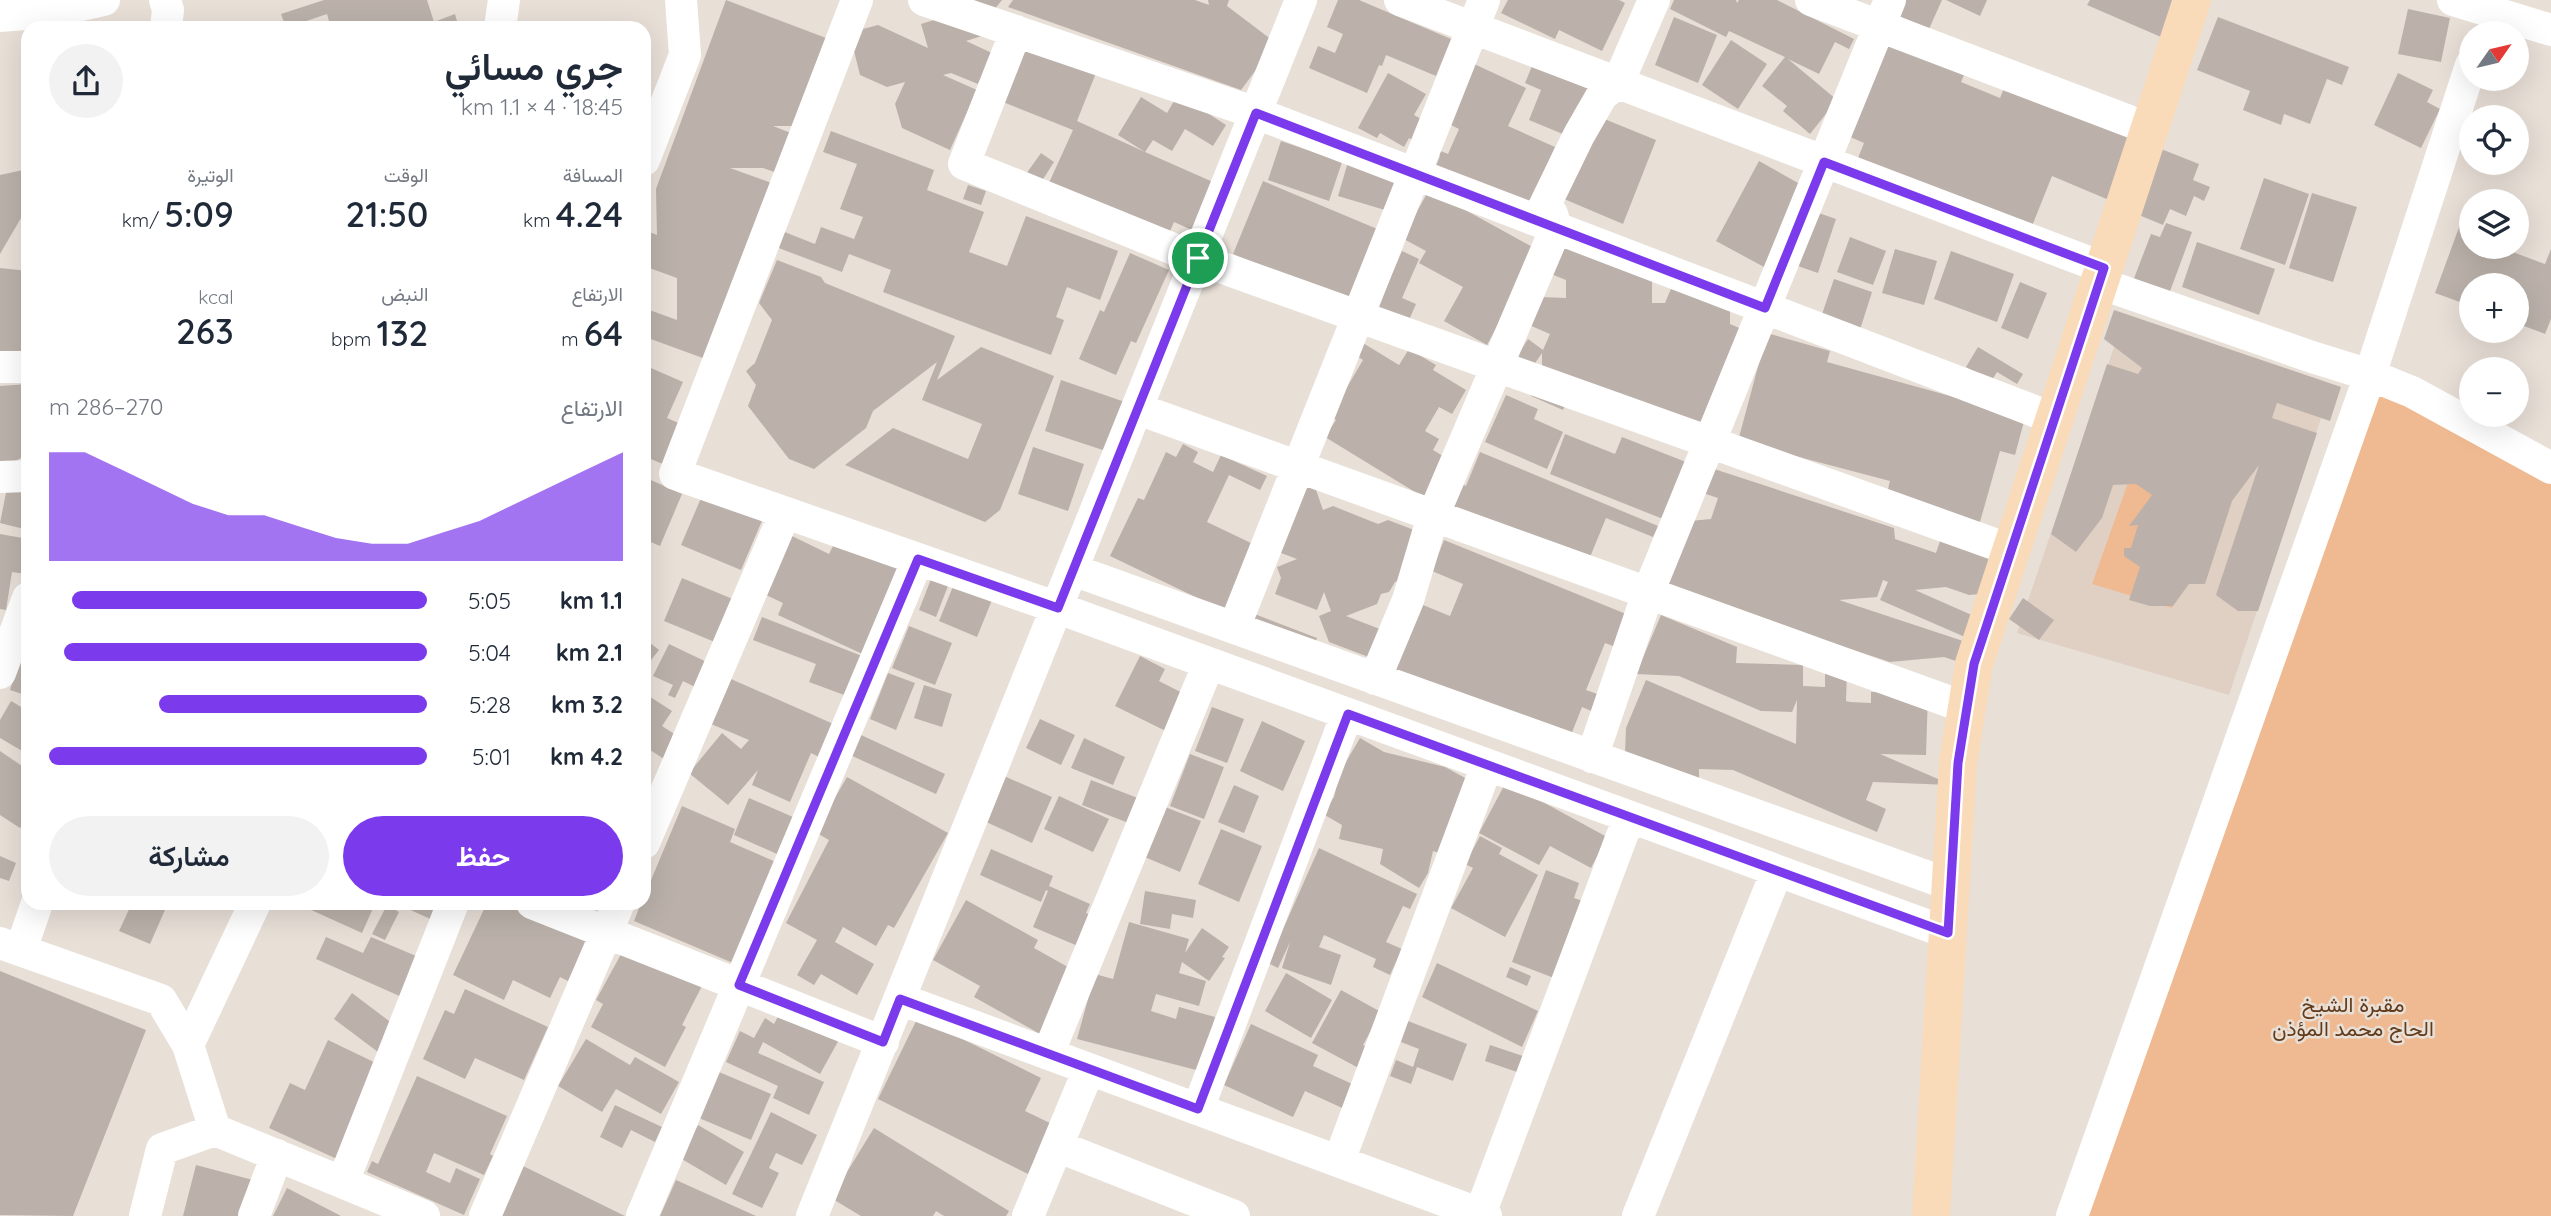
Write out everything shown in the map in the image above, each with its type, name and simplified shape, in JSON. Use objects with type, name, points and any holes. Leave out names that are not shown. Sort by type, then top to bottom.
[{"type":"street","points":[[0,16],[50,12],[67,18],[104,0]]},
{"type":"street","points":[[165,0],[166,21]]},
{"type":"street","points":[[501,21],[504,0]]},
{"type":"street","points":[[651,142],[685,55],[681,0]]},
{"type":"street","points":[[857,0],[675,474],[1058,608],[1948,933]]},
{"type":"street","points":[[924,0],[1256,113],[2054,419]]},
{"type":"street","points":[[812,1216],[1301,0]]},
{"type":"street","points":[[1400,0],[1478,14],[1618,83],[1824,162],[2312,357],[2370,375],[2412,392],[2551,468]]},
{"type":"street","points":[[1375,679],[1408,600],[1433,516],[1556,228],[1552,214],[1542,211],[1578,135],[1602,95],[1618,83],[1654,0]]},
{"type":"street","points":[[1811,0],[1885,13],[2150,129]]},
{"type":"street","points":[[1931,1216],[1958,763],[1974,664],[2192,0]]},
{"type":"street","points":[[2453,0],[2488,14],[2551,30]]},
{"type":"street","points":[[1592,757],[1648,593],[1885,13]]},
{"type":"street","points":[[1234,628],[1478,14]]},
{"type":"street","points":[[1016,32],[964,164],[1198,258],[2011,550]]},
{"type":"street","points":[[2072,1216],[2370,375],[2463,91]]},
{"type":"street","points":[[0,367],[21,367]]},
{"type":"street","points":[[1138,409],[1967,708]]},
{"type":"street","points":[[0,477],[21,477]]},
{"type":"street","points":[[651,827],[785,513]]},
{"type":"street","points":[[642,1216],[918,559]]},
{"type":"street","points":[[1073,570],[1951,885]]},
{"type":"street","points":[[10,654],[21,620]]},
{"type":"street","points":[[1048,1054],[1209,663]]},
{"type":"street","points":[[1198,1109],[1348,714]]},
{"type":"street","points":[[1339,1161],[1487,765]]},
{"type":"street","points":[[900,999],[1339,1161],[1469,1213],[1629,817]]},
{"type":"street","points":[[1638,1216],[1777,871]]},
{"type":"street","points":[[33,910],[10,947],[162,1000],[188,1045],[215,1130]]},
{"type":"street","points":[[188,1045],[252,910]]},
{"type":"street","points":[[343,1182],[450,910]]},
{"type":"street","points":[[550,910],[883,1042]]},
{"type":"street","points":[[485,1216],[616,910]]},
{"type":"street","points":[[1028,1216],[1088,1069]]},
{"type":"street","points":[[145,1216],[162,1149],[215,1130],[343,1182],[413,1214]]},
{"type":"street","points":[[1057,1146],[1234,1216]]},
{"type":"street","points":[[254,1216],[277,1155]]},
{"type":"shaded area","points":[[2125,315],[2332,385],[2229,695],[2017,633]]},
{"type":"green space","name":"مقبرة الشيخ الحاج محمد المؤذن","points":[[2370,375],[2459,421],[2459,427],[2471,427],[2551,468],[2551,1216],[2072,1216]]},
{"type":"green space","points":[[2141,446],[2220,472],[2172,608],[2092,584]]},
{"type":"building","points":[[324,0],[427,0],[434,21],[329,21],[327,14],[306,21],[284,21],[281,14]]},
{"type":"building","points":[[726,0],[834,41],[812,126],[773,126],[801,137],[786,176],[763,168],[730,168],[783,187],[782,231],[815,244],[821,227],[854,239],[863,217],[840,209],[857,164],[823,152],[831,131],[934,170],[927,190],[984,212],[969,252],[1007,266],[1026,216],[1118,251],[1100,300],[1067,287],[1056,317],[1064,320],[1051,355],[883,292],[891,270],[849,254],[842,272],[776,247],[711,361],[651,339],[651,311],[677,320],[677,278],[651,269],[651,233],[657,235],[656,189]]},
{"type":"building","points":[[963,0],[1002,0],[993,11]]},
{"type":"building","points":[[1013,0],[1195,0],[1209,5],[1208,0],[1229,0],[1227,6],[1276,43],[1241,90],[1008,7]]},
{"type":"building","points":[[1338,0],[1359,0],[1451,39],[1436,76],[1386,55],[1367,93],[1309,68],[1318,46],[1335,53],[1343,34],[1327,27]]},
{"type":"building","points":[[1508,0],[1619,0],[1625,3],[1602,51],[1559,30],[1555,39],[1501,13]]},
{"type":"building","points":[[1674,0],[1736,0],[1737,3],[1739,0],[1777,0],[1854,39],[1849,49],[1835,42],[1819,74],[1788,59],[1837,100],[1810,134],[1783,111],[1787,106],[1762,86],[1785,57],[1729,31],[1726,37],[1670,9]]},
{"type":"building","points":[[1906,0],[1942,0],[1929,29],[1899,16]]},
{"type":"building","points":[[1946,0],[1987,0],[1980,16]]},
{"type":"building","points":[[2090,0],[2177,0],[2161,37],[2087,5]]},
{"type":"building","points":[[2408,9],[2450,18],[2441,62],[2398,54]]},
{"type":"building","points":[[455,14],[457,21],[437,21]]},
{"type":"building","points":[[947,16],[988,34],[966,41],[992,53],[978,84],[951,73],[943,75],[977,90],[950,150],[902,128],[895,104],[905,82],[887,87],[860,75],[854,51],[863,29],[878,25],[928,48],[921,24]]},
{"type":"building","points":[[1674,17],[1717,35],[1698,83],[1655,65]]},
{"type":"building","points":[[2218,17],[2349,67],[2342,85],[2327,79],[2310,124],[2284,114],[2281,125],[2243,110],[2250,91],[2197,70]]},
{"type":"building","points":[[1011,38],[1096,73],[1077,121],[1213,182],[1192,230],[1174,222],[1167,238],[1048,185],[1073,130],[988,96]]},
{"type":"building","points":[[1731,40],[1767,64],[1738,109],[1702,85]]},
{"type":"building","points":[[1887,42],[1964,75],[1961,82],[2000,98],[2012,69],[2134,139],[2109,200],[2052,176],[2030,231],[1858,158],[1864,143],[1848,136]]},
{"type":"building","points":[[1472,63],[1526,88],[1508,126],[1555,147],[1527,208],[1436,166],[1440,156],[1431,152],[1433,148],[1448,154],[1459,129],[1445,122]]},
{"type":"building","points":[[1532,66],[1589,89],[1570,137],[1529,120],[1541,90],[1525,83]]},
{"type":"building","points":[[1388,73],[1426,94],[1414,115],[1432,125],[1421,145],[1409,138],[1404,147],[1380,133],[1377,138],[1358,128]]},
{"type":"building","points":[[2398,73],[2433,90],[2427,102],[2440,109],[2421,148],[2374,125]]},
{"type":"building","points":[[1178,94],[1226,125],[1213,146],[1185,129],[1172,151],[1153,140],[1145,152],[1118,135],[1141,97],[1167,113]]},
{"type":"building","points":[[1597,116],[1656,140],[1623,224],[1564,199]]},
{"type":"building","points":[[1281,141],[1342,162],[1329,201],[1268,180]]},
{"type":"building","points":[[2151,145],[2199,164],[2193,180],[2210,187],[2204,201],[2194,196],[2186,216],[2170,209],[2163,225],[2134,213]]},
{"type":"building","points":[[1041,153],[1054,162],[1040,184],[1026,174]]},
{"type":"building","points":[[1759,161],[1807,188],[1764,267],[1716,241]]},
{"type":"building","points":[[1348,162],[1404,182],[1395,213],[1338,196]]},
{"type":"building","points":[[21,170],[21,218],[0,254],[0,175]]},
{"type":"building","points":[[2264,178],[2309,194],[2285,265],[2240,249]]},
{"type":"building","points":[[1263,181],[1382,231],[1359,308],[1233,254]]},
{"type":"building","points":[[968,185],[986,191],[981,205],[963,199]]},
{"type":"building","points":[[1429,190],[1538,250],[1487,345],[1444,321],[1463,287],[1419,263],[1426,251],[1402,238]]},
{"type":"building","points":[[2312,193],[2357,207],[2333,282],[2289,268]]},
{"type":"building","points":[[1807,209],[1836,219],[1818,273],[1789,263]]},
{"type":"building","points":[[2166,223],[2192,232],[2169,294],[2133,281],[2151,234],[2160,237]]},
{"type":"building","points":[[2459,227],[2459,259],[2529,258],[2545,264],[2551,249],[2551,319],[2545,334],[2529,328],[2529,273],[2459,273],[2459,302],[2435,293]]},
{"type":"building","points":[[1850,237],[1886,251],[1873,285],[1837,272]]},
{"type":"building","points":[[2197,242],[2275,269],[2259,315],[2182,287]]},
{"type":"building","points":[[1562,248],[1581,248],[1652,280],[1652,303],[1665,303],[1673,284],[1730,309],[1730,324],[1751,333],[1705,441],[1570,393],[1563,410],[1531,396],[1542,372],[1542,353],[1529,372],[1514,361],[1528,339],[1543,350],[1550,334],[1529,325],[1541,297],[1566,298],[1566,280],[1551,274]]},
{"type":"building","points":[[1895,249],[1937,261],[1924,305],[1882,293]]},
{"type":"building","points":[[1402,251],[1419,259],[1402,298],[1416,304],[1406,327],[1375,313]]},
{"type":"building","points":[[1951,251],[2014,274],[1997,322],[1934,299]]},
{"type":"building","points":[[1130,253],[1169,270],[1136,343],[1131,341],[1116,375],[1079,359],[1100,310],[1104,312]]},
{"type":"building","points":[[777,260],[821,277],[825,283],[955,336],[937,380],[981,347],[1054,376],[1000,510],[985,522],[845,465],[893,428],[968,459],[982,424],[922,400],[937,362],[873,411],[866,428],[814,469],[789,459],[748,406],[756,385],[746,371],[755,363],[772,320],[759,303]]},
{"type":"building","points":[[0,268],[21,270],[21,356],[0,369]]},
{"type":"building","points":[[1834,279],[1872,292],[1858,336],[1819,323]]},
{"type":"building","points":[[2020,282],[2047,293],[2028,339],[2001,328]]},
{"type":"building","points":[[2114,310],[2341,387],[2330,421],[2277,403],[2272,418],[2317,433],[2258,611],[2238,611],[2216,595],[2259,465],[2232,501],[2205,584],[2189,584],[2173,606],[2150,606],[2129,600],[2140,567],[2124,556],[2124,548],[2131,548],[2138,525],[2129,526],[2152,495],[2136,484],[2113,485],[2102,518],[2076,552],[2051,534],[2107,364],[2138,374],[2142,368],[2104,339]]},
{"type":"building","points":[[1767,333],[1830,351],[1827,362],[1990,407],[2026,414],[2015,455],[2000,451],[1980,522],[1886,497],[1890,481],[1738,441]]},
{"type":"building","points":[[1358,340],[1399,365],[1409,349],[1436,365],[1433,370],[1466,390],[1452,414],[1439,407],[1425,431],[1439,439],[1433,450],[1451,461],[1428,500],[1325,437],[1336,420],[1330,416],[1363,360],[1351,352]]},
{"type":"building","points":[[1978,347],[2023,374],[2017,384],[1997,372],[1991,382],[1966,367]]},
{"type":"building","points":[[651,368],[683,382],[667,418],[683,425],[665,465],[651,459]]},
{"type":"building","points":[[1061,380],[1125,402],[1109,452],[1045,431]]},
{"type":"building","points":[[21,384],[21,458],[0,472],[0,386]]},
{"type":"building","points":[[1506,395],[1538,409],[1534,419],[1563,432],[1547,469],[1485,442]]},
{"type":"building","points":[[1565,434],[1615,454],[1622,437],[1686,462],[1663,519],[1550,474]]},
{"type":"building","points":[[1183,444],[1198,452],[1193,462],[1213,472],[1221,455],[1267,476],[1260,490],[1229,475],[1207,522],[1253,544],[1235,616],[1110,556],[1138,498],[1144,500],[1166,452],[1176,457]]},
{"type":"building","points":[[1033,447],[1084,464],[1068,511],[1018,494]]},
{"type":"building","points":[[1480,452],[1658,526],[1653,537],[1606,518],[1586,567],[1451,511],[1462,484],[1466,486]]},
{"type":"building","points":[[1708,467],[1894,528],[1895,539],[1936,553],[1942,535],[1994,552],[1980,594],[1969,595],[1946,587],[1915,590],[1974,616],[1965,637],[1880,600],[1888,582],[1883,580],[1877,597],[1839,600],[1963,641],[1956,661],[1944,657],[1890,662],[1667,589],[1690,521],[1711,519],[1718,498],[1700,492]]},
{"type":"building","points":[[651,480],[682,494],[660,546],[651,542]]},
{"type":"building","points":[[8,483],[21,486],[21,528],[0,523]]},
{"type":"building","points":[[1299,484],[1316,490],[1323,510],[1333,506],[1378,524],[1388,520],[1422,533],[1404,579],[1395,582],[1389,592],[1381,594],[1377,604],[1346,616],[1385,631],[1374,659],[1329,642],[1319,616],[1331,611],[1324,592],[1317,610],[1275,594],[1281,578],[1277,567],[1297,559],[1273,550]]},
{"type":"building","points":[[704,491],[764,516],[741,570],[681,545]]},
{"type":"building","points":[[0,534],[21,538],[21,573],[12,572],[6,610],[0,609]]},
{"type":"building","points":[[792,536],[829,554],[837,538],[908,570],[869,657],[778,615],[783,603],[766,595]]},
{"type":"building","points":[[1444,540],[1631,616],[1618,648],[1605,643],[1586,690],[1603,696],[1596,713],[1582,707],[1569,740],[1392,668],[1418,603],[1450,616],[1463,584],[1432,571]]},
{"type":"building","points":[[682,578],[740,602],[722,645],[664,621]]},
{"type":"building","points":[[931,579],[948,586],[936,617],[919,610]]},
{"type":"building","points":[[954,584],[992,600],[977,637],[939,621]]},
{"type":"building","points":[[2023,598],[2054,620],[2039,640],[2009,619]]},
{"type":"building","points":[[1252,613],[1317,638],[1311,655],[1246,630]]},
{"type":"building","points":[[1661,615],[1737,647],[1736,663],[1803,665],[1803,686],[1825,687],[1825,671],[1847,672],[1846,701],[1871,703],[1871,692],[1928,694],[1926,755],[1880,754],[1952,785],[1873,782],[1866,800],[1886,809],[1877,832],[1733,770],[1699,769],[1699,785],[1625,753],[1626,728],[1646,680],[1796,744],[1797,700],[1792,712],[1761,711],[1679,676],[1636,674]]},
{"type":"building","points":[[762,617],[862,656],[847,696],[809,682],[816,664],[753,640]]},
{"type":"building","points":[[909,626],[952,643],[935,685],[892,668]]},
{"type":"building","points":[[651,644],[659,650],[651,660]]},
{"type":"building","points":[[669,644],[715,666],[703,691],[683,681],[675,698],[668,695],[673,685],[653,676]]},
{"type":"building","points":[[1140,656],[1165,669],[1159,681],[1200,702],[1182,739],[1115,706]]},
{"type":"building","points":[[20,659],[21,694],[10,690]]},
{"type":"building","points":[[888,673],[915,683],[896,730],[870,719]]},
{"type":"building","points":[[731,679],[838,726],[823,759],[811,753],[790,802],[752,785],[758,770],[728,805],[689,773],[722,733],[741,749],[749,740],[711,724]]},
{"type":"building","points":[[924,685],[952,694],[942,727],[914,718]]},
{"type":"building","points":[[651,698],[672,711],[662,726],[679,737],[664,759],[651,751]]},
{"type":"building","points":[[11,701],[21,707],[21,750],[0,738],[0,720]]},
{"type":"building","points":[[1212,707],[1244,719],[1227,763],[1195,751]]},
{"type":"building","points":[[1040,719],[1075,735],[1061,765],[1026,748]]},
{"type":"building","points":[[1262,721],[1305,741],[1283,791],[1240,771]]},
{"type":"building","points":[[859,734],[945,774],[936,794],[850,755]]},
{"type":"building","points":[[1084,738],[1125,757],[1113,785],[1071,768]]},
{"type":"building","points":[[1360,738],[1384,752],[1445,767],[1467,779],[1446,855],[1433,851],[1428,873],[1419,888],[1380,864],[1383,849],[1339,839],[1342,825],[1323,814],[1334,797],[1340,772]]},
{"type":"building","points":[[0,751],[21,765],[21,826],[0,815]]},
{"type":"building","points":[[1190,754],[1224,767],[1204,819],[1170,806]]},
{"type":"building","points":[[1004,776],[1052,797],[1032,843],[984,821]]},
{"type":"building","points":[[847,777],[948,833],[894,928],[888,925],[876,946],[843,927],[835,942],[874,964],[857,995],[821,974],[814,985],[797,975],[817,940],[786,923],[829,840],[815,832]]},
{"type":"building","points":[[1091,780],[1148,802],[1139,827],[1082,805]]},
{"type":"building","points":[[1506,782],[1607,837],[1591,868],[1550,846],[1539,865],[1479,833]]},
{"type":"building","points":[[1234,785],[1259,796],[1244,833],[1218,822]]},
{"type":"building","points":[[1059,796],[1109,819],[1093,852],[1044,829]]},
{"type":"building","points":[[749,798],[793,817],[777,854],[734,835]]},
{"type":"building","points":[[1160,805],[1201,821],[1180,872],[1140,855]]},
{"type":"building","points":[[682,806],[735,829],[730,842],[776,862],[733,963],[634,921],[638,910],[651,910],[651,880]]},
{"type":"building","points":[[1221,829],[1262,846],[1239,902],[1198,884]]},
{"type":"building","points":[[1480,836],[1502,848],[1499,854],[1538,875],[1505,937],[1451,908],[1473,868],[1465,864]]},
{"type":"building","points":[[1319,848],[1417,894],[1410,909],[1403,906],[1386,942],[1402,949],[1390,975],[1373,967],[1376,959],[1324,935],[1319,947],[1341,955],[1331,985],[1282,968],[1290,942],[1278,968],[1268,963]]},
{"type":"building","points":[[991,849],[1053,876],[1049,886],[1090,904],[1086,913],[1105,921],[1092,952],[1033,927],[1048,891],[1046,890],[1041,902],[980,875]]},
{"type":"building","points":[[0,856],[16,863],[9,881],[0,878]]},
{"type":"building","points":[[1546,870],[1579,883],[1574,898],[1583,901],[1554,978],[1512,962]]},
{"type":"building","points":[[1145,891],[1196,900],[1193,918],[1172,914],[1170,929],[1140,924]]},
{"type":"building","points":[[966,900],[1038,940],[1034,948],[1084,976],[1049,1039],[974,997],[980,986],[933,960]]},
{"type":"building","points":[[129,910],[165,910],[150,944],[119,931]]},
{"type":"building","points":[[311,910],[372,910],[362,933]]},
{"type":"building","points":[[384,910],[399,912],[385,940],[372,934]]},
{"type":"building","points":[[410,910],[443,910],[437,922]]},
{"type":"building","points":[[484,910],[530,910],[588,938],[568,981],[560,977],[550,998],[513,980],[504,1000],[453,975]]},
{"type":"building","points":[[1129,922],[1189,939],[1185,953],[1202,928],[1229,947],[1222,957],[1225,958],[1209,981],[1182,962],[1179,973],[1206,981],[1199,1006],[1156,994],[1151,1011],[1176,1019],[1179,1007],[1215,1017],[1200,1071],[1077,1039],[1095,974],[1113,979]]},
{"type":"building","points":[[326,937],[363,953],[371,937],[421,958],[404,998],[316,959]]},
{"type":"building","points":[[626,945],[702,986],[682,1025],[686,1027],[665,1067],[591,1027],[603,1004],[596,1000]]},
{"type":"building","points":[[1437,963],[1538,1011],[1522,1047],[1422,997]]},
{"type":"building","points":[[1510,967],[1531,976],[1527,986],[1506,977]]},
{"type":"building","points":[[0,971],[146,1030],[73,1216],[0,1215]]},
{"type":"building","points":[[1286,973],[1332,1000],[1311,1038],[1265,1011]]},
{"type":"building","points":[[465,989],[548,1027],[524,1080],[475,1058],[465,1079],[423,1059],[445,1010],[454,1014]]},
{"type":"building","points":[[1341,990],[1381,1012],[1363,1045],[1377,1052],[1366,1072],[1312,1043]]},
{"type":"building","points":[[352,993],[397,1027],[378,1052],[334,1019]]},
{"type":"building","points":[[783,1007],[840,1038],[820,1074],[763,1042],[758,1053],[824,1082],[809,1115],[773,1098],[778,1086],[726,1062],[740,1031],[754,1038],[765,1018],[774,1024]]},
{"type":"building","points":[[918,1017],[1041,1078],[1025,1111],[1052,1124],[1028,1174],[878,1099]]},
{"type":"building","points":[[1408,1021],[1467,1044],[1453,1081],[1417,1067],[1411,1084],[1390,1076],[1396,1060],[1413,1067],[1419,1049],[1401,1042]]},
{"type":"building","points":[[1251,1024],[1318,1055],[1313,1066],[1361,1088],[1351,1112],[1305,1091],[1293,1117],[1224,1085]]},
{"type":"building","points":[[586,1039],[630,1065],[635,1057],[679,1082],[661,1114],[616,1089],[602,1112],[558,1086]]},
{"type":"building","points":[[328,1040],[380,1065],[337,1159],[269,1128],[290,1083],[305,1090]]},
{"type":"building","points":[[1490,1045],[1523,1056],[1517,1072],[1485,1061]]},
{"type":"building","points":[[719,1072],[771,1094],[751,1140],[699,1118]]},
{"type":"building","points":[[417,1076],[507,1116],[484,1175],[434,1153],[426,1172],[450,1183],[456,1168],[480,1179],[464,1215],[367,1172],[372,1161],[378,1164]]},
{"type":"building","points":[[615,1105],[662,1127],[655,1142],[631,1130],[622,1148],[600,1137]]},
{"type":"building","points":[[771,1112],[817,1135],[802,1165],[776,1153],[769,1168],[779,1173],[762,1208],[732,1194]]},
{"type":"building","points":[[698,1125],[744,1152],[726,1185],[680,1158]]},
{"type":"building","points":[[874,1128],[1009,1211],[1006,1216],[944,1216],[936,1211],[933,1216],[861,1216],[831,1198]]},
{"type":"building","points":[[519,1164],[625,1216],[494,1216]]},
{"type":"building","points":[[196,1165],[253,1180],[244,1216],[183,1216]]},
{"type":"building","points":[[676,1180],[756,1216],[660,1216]]},
{"type":"building","points":[[287,1188],[341,1216],[273,1216]]},
{"type":"route","points":[[1256,113],[1765,308],[1824,162],[2104,268],[1974,664],[1958,763],[1948,933],[1348,714],[1198,1109],[900,999],[883,1042],[739,985],[918,559],[1058,608],[1198,258],[1256,113]]}]
